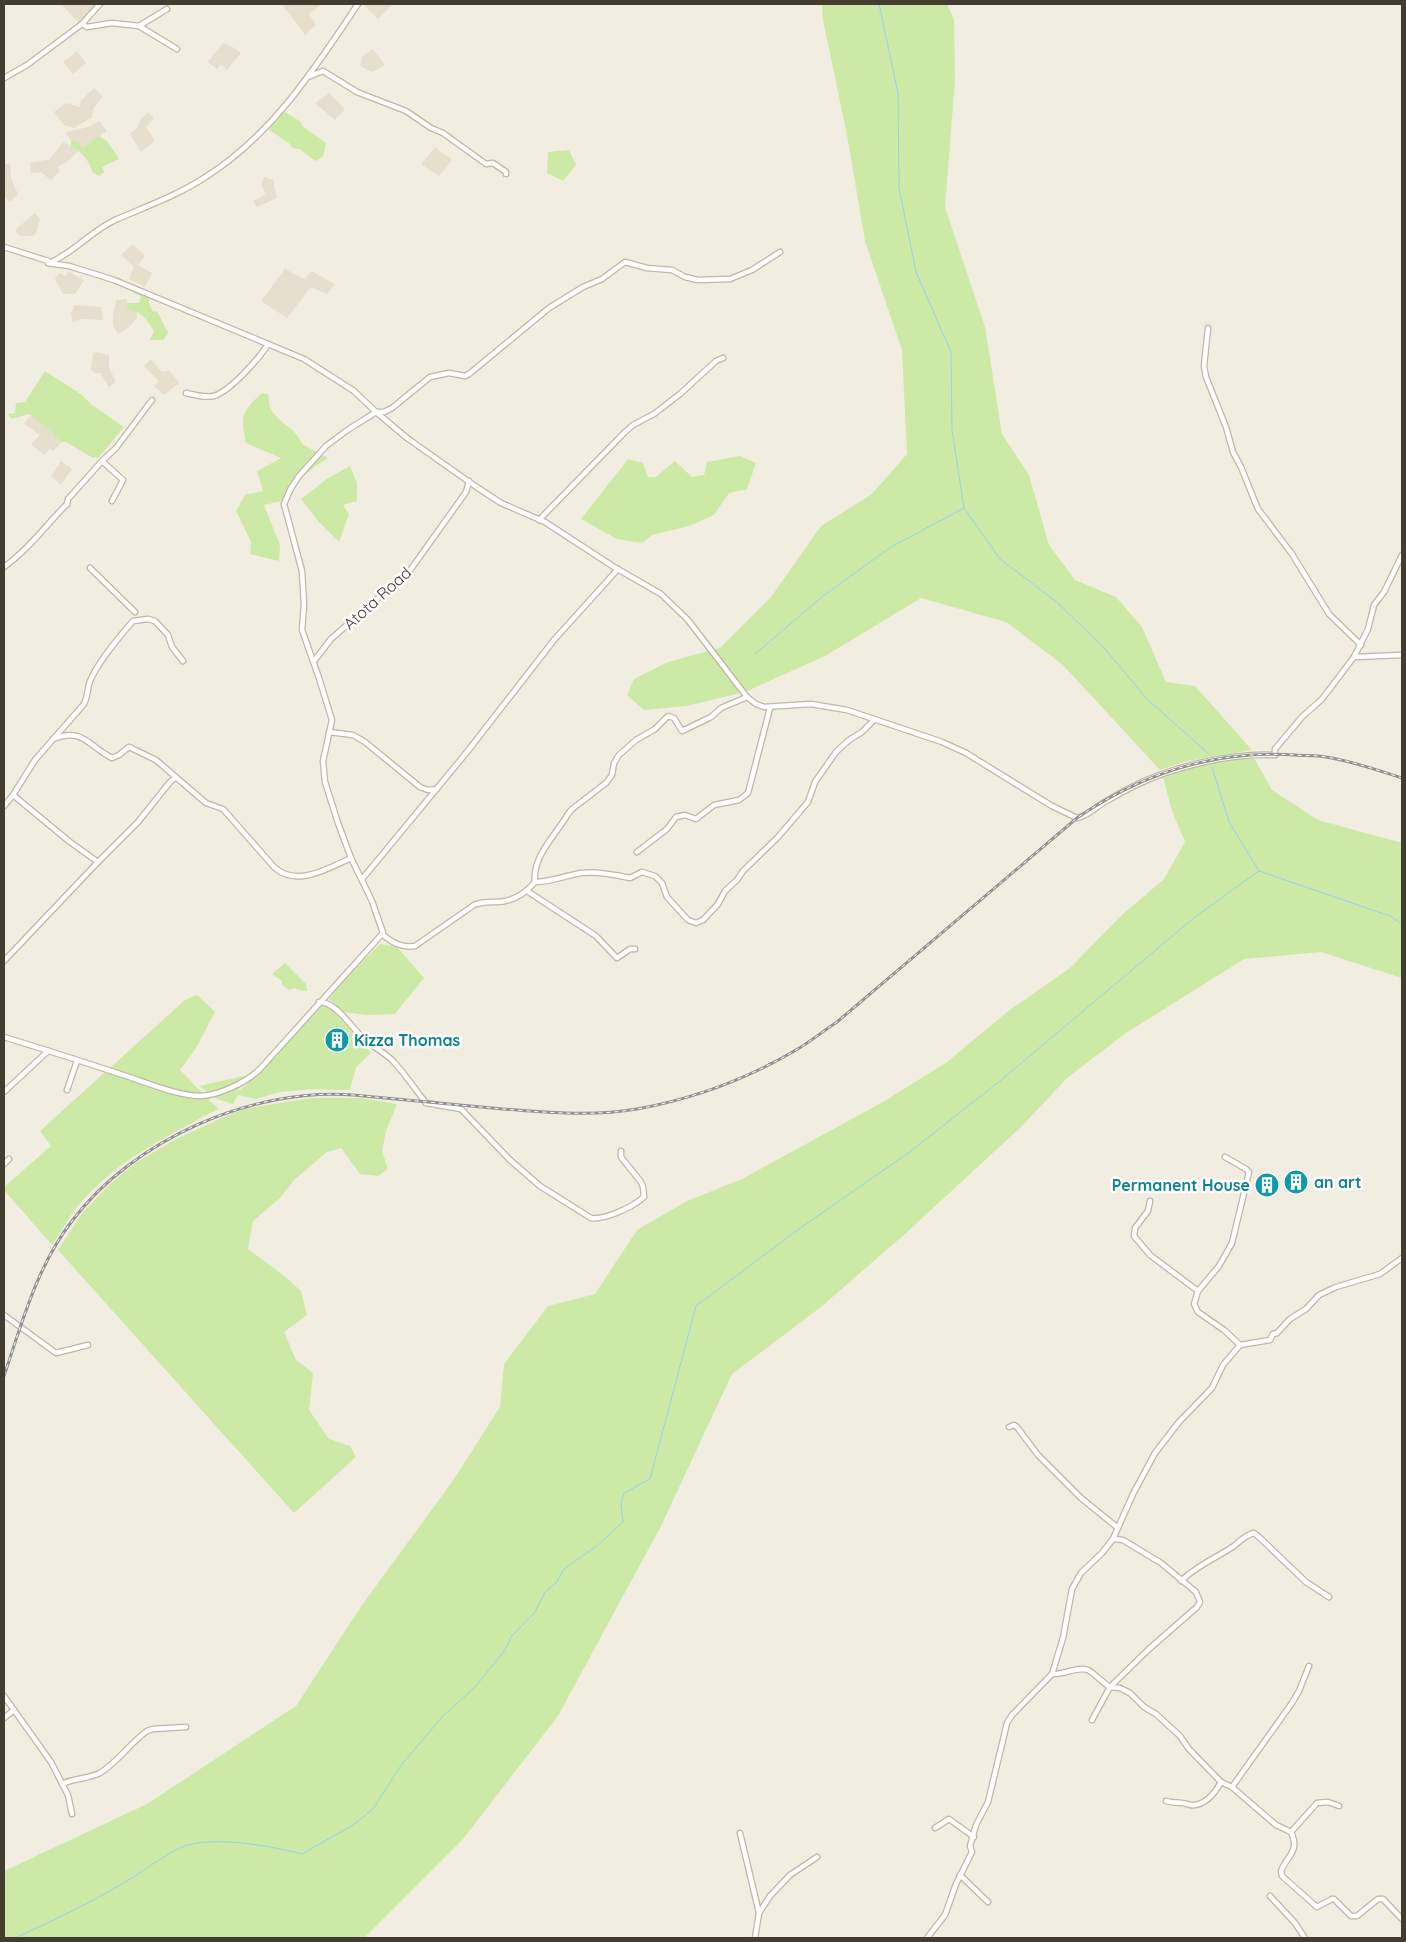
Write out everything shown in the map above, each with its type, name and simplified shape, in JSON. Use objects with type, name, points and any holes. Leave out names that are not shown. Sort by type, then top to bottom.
[{"type":"street","points":[[4,78],[26,65],[82,24],[100,4]]},
{"type":"street","points":[[48,263],[62,257],[101,228],[117,219],[182,191],[225,165],[273,121],[335,40],[358,4]]},
{"type":"street","points":[[139,26],[167,9]]},
{"type":"street","points":[[82,24],[87,27],[112,23],[139,26],[177,49]]},
{"type":"street","points":[[308,76],[323,71],[356,92],[406,111],[431,128],[443,133],[486,164],[493,163],[506,172],[506,174]]},
{"type":"street","points":[[4,246],[48,261],[48,263],[70,266],[114,280],[304,359],[347,386],[376,412],[439,462],[501,503],[539,520],[661,594],[681,612],[747,697],[756,704],[770,708],[811,704],[847,710],[961,750],[1052,806],[1079,818],[1134,786],[1179,769],[1235,757],[1275,755],[1275,750],[1302,717],[1322,699],[1354,658],[1368,630],[1374,605],[1384,592],[1402,555]]},
{"type":"street","points":[[747,697],[721,708],[713,716],[682,731],[674,718],[670,716],[655,729],[633,743],[616,759],[612,775],[606,783],[572,808],[542,854],[537,864],[535,882],[527,891],[510,900],[482,902],[474,905],[415,946],[403,946],[392,942],[383,935],[378,916],[363,878],[351,858],[338,823],[324,774],[324,750],[332,720],[330,708],[302,630],[304,605],[302,571],[284,504],[299,476],[326,446],[376,412],[388,410],[430,377],[449,374],[462,376],[469,374],[549,308],[626,262],[647,268],[672,270],[688,278],[698,280],[730,278],[752,270],[780,252]]},
{"type":"street","points":[[1208,328],[1204,366],[1206,377],[1226,426],[1233,452],[1258,509],[1292,554],[1329,614],[1361,645]]},
{"type":"street","points":[[186,394],[209,396],[219,393],[241,376],[268,344]]},
{"type":"street","points":[[539,520],[634,425],[654,414],[680,394],[716,361],[723,358]]},
{"type":"street","points":[[4,567],[19,555],[67,504],[68,499],[116,448],[152,400]]},
{"type":"street","points":[[102,461],[123,480],[112,501]]},
{"type":"street","name":"Atota Road","points":[[314,662],[331,639],[412,569],[466,492],[468,481]]},
{"type":"street","points":[[90,568],[135,612]]},
{"type":"street","points":[[363,878],[504,706],[554,640],[618,569]]},
{"type":"street","points":[[4,806],[34,762],[84,704],[94,675],[114,643],[136,619],[155,621],[168,635],[172,647],[183,661]]},
{"type":"street","points":[[1354,658],[1402,655]]},
{"type":"street","points":[[637,852],[667,829],[672,820],[679,816],[685,815],[696,819],[714,805],[734,802],[746,796],[751,787],[752,774],[770,708]]},
{"type":"street","points":[[535,882],[546,882],[585,872],[621,875],[627,878],[646,873],[660,880],[666,897],[688,920],[692,923],[699,922],[718,904],[725,891],[778,837],[808,802],[816,782],[836,752],[874,720]]},
{"type":"street","points":[[329,732],[353,735],[365,742],[420,787],[428,790],[436,789]]},
{"type":"street","points":[[53,739],[65,736],[79,736],[112,758],[131,747],[156,760],[206,804],[223,809],[279,871],[290,875],[305,875],[351,858]]},
{"type":"street","points":[[4,961],[138,822],[175,778]]},
{"type":"street","points":[[13,795],[70,842],[98,862]]},
{"type":"street","points":[[527,891],[596,936],[617,958],[630,949],[635,949]]},
{"type":"street","points":[[4,1037],[177,1092],[199,1096],[210,1094],[235,1086],[254,1075],[319,1002],[383,935]]},
{"type":"street","points":[[319,1002],[332,1006],[361,1036],[391,1059],[426,1103],[461,1109],[513,1164],[540,1186],[591,1218],[598,1218],[619,1211],[644,1197],[644,1187],[621,1157],[621,1151]]},
{"type":"street","points":[[4,1092],[48,1051]]},
{"type":"street","points":[[67,1090],[77,1061]]},
{"type":"street","points":[[1225,1157],[1246,1169],[1249,1172],[1249,1179],[1230,1248],[1194,1299],[1195,1308],[1240,1345]]},
{"type":"street","points":[[4,1164],[9,1159]]},
{"type":"street","points":[[1150,1201],[1146,1217],[1135,1228],[1134,1236],[1150,1255],[1198,1291]]},
{"type":"street","points":[[927,1938],[945,1915],[960,1875],[972,1852],[970,1846],[976,1825],[988,1802],[1006,1723],[1052,1674],[1063,1638],[1072,1589],[1082,1573],[1113,1539],[1155,1453],[1171,1432],[1212,1388],[1223,1365],[1240,1345],[1270,1340],[1273,1334],[1278,1333],[1290,1319],[1306,1309],[1319,1295],[1336,1287],[1380,1274],[1402,1258]]},
{"type":"street","points":[[4,1315],[56,1353],[88,1346]]},
{"type":"street","points":[[1009,1426],[1014,1425],[1017,1427],[1038,1455],[1081,1498],[1118,1528]]},
{"type":"street","points":[[1181,1581],[1193,1570],[1234,1546],[1248,1535],[1254,1534],[1260,1537],[1306,1582],[1329,1597]]},
{"type":"street","points":[[1092,1720],[1110,1687],[1149,1649],[1197,1607],[1200,1602],[1196,1592],[1150,1556],[1122,1540],[1113,1539]]},
{"type":"street","points":[[1232,1787],[1292,1703],[1299,1691],[1308,1666]]},
{"type":"street","points":[[1052,1674],[1061,1675],[1075,1670],[1087,1670],[1110,1687],[1120,1688],[1130,1693],[1180,1736],[1189,1749],[1221,1782],[1232,1787],[1276,1825],[1291,1832],[1296,1843],[1294,1850],[1281,1871],[1282,1876],[1311,1903],[1320,1907],[1332,1899],[1353,1917],[1357,1916],[1378,1898],[1383,1899],[1402,1919]]},
{"type":"street","points":[[4,1696],[51,1762],[68,1795],[72,1814]]},
{"type":"street","points":[[4,1718],[14,1710]]},
{"type":"street","points":[[62,1784],[99,1773],[112,1764],[147,1731],[186,1727]]},
{"type":"street","points":[[1166,1801],[1174,1804],[1194,1805],[1205,1801],[1215,1794],[1221,1782]]},
{"type":"street","points":[[1291,1832],[1317,1803],[1328,1802],[1339,1806]]},
{"type":"street","points":[[935,1828],[949,1819],[974,1837]]},
{"type":"street","points":[[740,1833],[759,1913],[755,1938]]},
{"type":"street","points":[[759,1913],[770,1896],[790,1875],[816,1857]]},
{"type":"street","points":[[960,1875],[988,1902]]},
{"type":"street","points":[[1270,1896],[1295,1923],[1305,1938]]},
{"type":"shaded area","points":[[61,4],[93,4],[96,7],[79,23]]},
{"type":"shaded area","points":[[282,4],[322,4],[309,14],[316,25],[305,35]]},
{"type":"shaded area","points":[[363,4],[393,4],[378,19]]},
{"type":"shaded area","points":[[223,43],[241,53],[227,70],[221,65],[217,69],[208,62]]},
{"type":"shaded area","points":[[373,49],[385,65],[372,72],[360,66],[363,56]]},
{"type":"shaded area","points":[[77,51],[86,63],[73,74],[63,62]]},
{"type":"shaded area","points":[[94,88],[103,97],[94,107],[92,117],[74,128],[64,125],[54,112],[66,103],[80,107],[81,101]]},
{"type":"shaded area","points":[[329,93],[345,109],[335,120],[315,103]]},
{"type":"shaded area","points":[[148,112],[154,118],[146,127],[155,141],[141,152],[130,134],[138,127],[139,122]]},
{"type":"shaded area","points":[[99,121],[107,131],[83,148],[75,140],[71,141],[66,134],[67,132],[88,127]]},
{"type":"shaded area","points":[[63,142],[79,150],[58,167],[60,171],[51,180],[41,172],[31,173],[30,163],[50,159]]},
{"type":"shaded area","points":[[435,147],[452,160],[439,176],[421,164]]},
{"type":"shaded area","points":[[4,164],[10,164],[11,178],[18,194],[10,202],[4,196]]},
{"type":"shaded area","points":[[264,177],[273,180],[277,198],[257,207],[253,201],[266,194],[261,185]]},
{"type":"shaded area","points":[[35,213],[40,219],[36,233],[33,236],[19,236],[15,230]]},
{"type":"shaded area","points":[[133,244],[145,256],[138,265],[152,273],[145,287],[129,279],[134,267],[121,255]]},
{"type":"shaded area","points":[[285,269],[305,279],[311,271],[335,284],[327,294],[311,287],[287,318],[261,301]]},
{"type":"shaded area","points":[[69,272],[84,280],[75,294],[63,294],[55,279],[59,273],[65,276]]},
{"type":"shaded area","points":[[127,299],[127,309],[137,312],[137,318],[127,329],[118,334],[113,325],[116,300]]},
{"type":"shaded area","points":[[74,305],[101,307],[103,320],[81,319],[73,322],[71,314]]},
{"type":"shaded area","points":[[98,352],[109,355],[109,367],[116,382],[109,387],[100,373],[95,373],[91,370],[93,353]]},
{"type":"shaded area","points":[[151,359],[162,372],[169,370],[179,383],[164,395],[154,386],[159,381],[144,366]]},
{"type":"shaded area","points":[[31,415],[55,433],[55,437],[62,442],[53,451],[50,449],[44,455],[31,444],[40,435],[24,424]]},
{"type":"shaded area","points":[[61,461],[72,469],[61,485],[51,476]]},
{"type":"green space","points":[[822,4],[947,4],[954,20],[955,80],[945,207],[985,327],[1002,434],[1029,475],[1049,545],[1075,580],[1116,597],[1142,627],[1166,682],[1195,686],[1252,750],[1187,761],[1160,770],[1063,665],[1006,622],[921,598],[825,656],[745,692],[686,706],[644,710],[627,695],[634,679],[668,662],[720,648],[771,597],[821,526],[872,494],[907,454],[902,350],[865,241],[847,135],[823,20]]},
{"type":"green space","points":[[282,110],[301,122],[302,126],[326,143],[323,157],[315,161],[300,149],[292,148],[290,144],[268,129]]},
{"type":"green space","points":[[99,136],[107,141],[119,159],[102,167],[104,172],[99,176],[92,172],[82,154],[71,146],[71,141],[75,140],[83,148]]},
{"type":"green space","points":[[569,150],[576,165],[563,181],[547,173],[548,152]]},
{"type":"green space","points":[[135,289],[150,294],[149,303],[153,312],[157,311],[168,333],[163,340],[150,340],[154,331],[148,322],[141,315],[127,309],[127,303],[139,303],[141,296],[133,293]]},
{"type":"green space","points":[[45,371],[82,395],[92,405],[124,427],[99,457],[93,458],[66,442],[62,442],[55,437],[54,433],[29,414],[11,419],[8,414],[15,413],[16,403],[25,402]]},
{"type":"green space","points":[[262,393],[268,394],[270,407],[273,412],[295,433],[302,444],[328,458],[304,476],[286,500],[264,505],[280,545],[279,561],[250,554],[251,542],[236,511],[245,495],[263,491],[257,471],[281,458],[246,443],[243,426],[244,414],[250,404]]},
{"type":"green space","points":[[740,456],[756,463],[747,489],[729,493],[714,515],[689,526],[652,535],[642,543],[617,539],[581,519],[628,459],[643,463],[648,477],[656,477],[675,461],[692,477],[704,475],[707,462]]},
{"type":"green space","points":[[350,466],[357,483],[357,501],[343,505],[349,514],[339,542],[319,522],[301,499],[328,478]]},
{"type":"green space","points":[[1254,758],[1272,790],[1318,820],[1402,843],[1402,978],[1321,952],[1244,959],[1126,1033],[1067,1078],[1021,1127],[906,1233],[821,1307],[732,1374],[661,1526],[558,1716],[463,1839],[365,1937],[4,1938],[4,1871],[147,1804],[296,1706],[362,1605],[452,1482],[500,1407],[504,1364],[548,1306],[595,1294],[637,1230],[687,1201],[742,1179],[883,1102],[947,1062],[1007,1012],[1070,968],[1123,914],[1164,879],[1185,842],[1172,811],[1163,777],[1207,764]]},
{"type":"green space","points":[[380,944],[396,946],[424,978],[395,1014],[367,1015],[344,1012],[329,999],[347,977]]},
{"type":"green space","points":[[285,963],[306,984],[307,991],[294,988],[289,990],[282,985],[282,981],[272,974]]},
{"type":"green space","points":[[197,995],[215,1012],[196,1048],[180,1070],[218,1109],[143,1151],[108,1176],[77,1207],[52,1245],[4,1190],[4,1187],[51,1146],[40,1131],[185,1000]]},
{"type":"green space","points":[[317,1004],[331,1008],[371,1053],[356,1067],[350,1090],[312,1089],[280,1092],[256,1099],[238,1095],[233,1104],[217,1099],[199,1086],[244,1076],[239,1086],[239,1091],[259,1074],[304,1023]]},
{"type":"green space","points":[[311,1098],[360,1098],[397,1104],[386,1131],[382,1151],[388,1169],[378,1176],[360,1174],[341,1148],[327,1152],[294,1180],[280,1198],[253,1221],[248,1249],[301,1291],[307,1315],[284,1332],[296,1360],[313,1373],[309,1410],[329,1439],[350,1446],[356,1457],[294,1513],[58,1250],[82,1213],[111,1183],[137,1162],[174,1140],[244,1109]]},
{"type":"waterway","points":[[879,4],[898,93],[899,188],[916,272],[951,352],[952,430],[964,508],[1000,559],[1058,603],[1105,649],[1147,699],[1209,754]]},
{"type":"waterway","points":[[755,654],[823,596],[891,547],[964,508]]},
{"type":"waterway","points":[[1212,767],[1229,822],[1259,871],[1390,916],[1402,924]]},
{"type":"waterway","points":[[15,1938],[128,1881],[182,1847],[209,1842],[225,1842],[258,1845],[302,1854],[353,1825],[373,1809],[402,1764],[443,1716],[475,1687],[505,1650],[511,1637],[535,1612],[545,1592],[556,1583],[564,1569],[598,1545],[623,1522],[621,1503],[624,1493],[650,1479],[696,1306],[803,1226],[907,1154],[1000,1081],[1195,917],[1259,871]]},
{"type":"railway","points":[[4,1376],[24,1316],[40,1276],[60,1238],[72,1221],[97,1192],[127,1166],[161,1143],[198,1125],[236,1110],[275,1100],[314,1095],[353,1095],[528,1111],[602,1113],[658,1105],[699,1094],[758,1070],[796,1050],[837,1022],[1077,818],[1128,788],[1181,767],[1237,756],[1265,754],[1326,757],[1355,763],[1402,778]]},
{"type":"place","name":"Kizza Thomas","points":[[337,1040]]},
{"type":"place","name":"an art","points":[[1296,1182]]},
{"type":"place","name":"Permanent House","points":[[1267,1185]]}]
